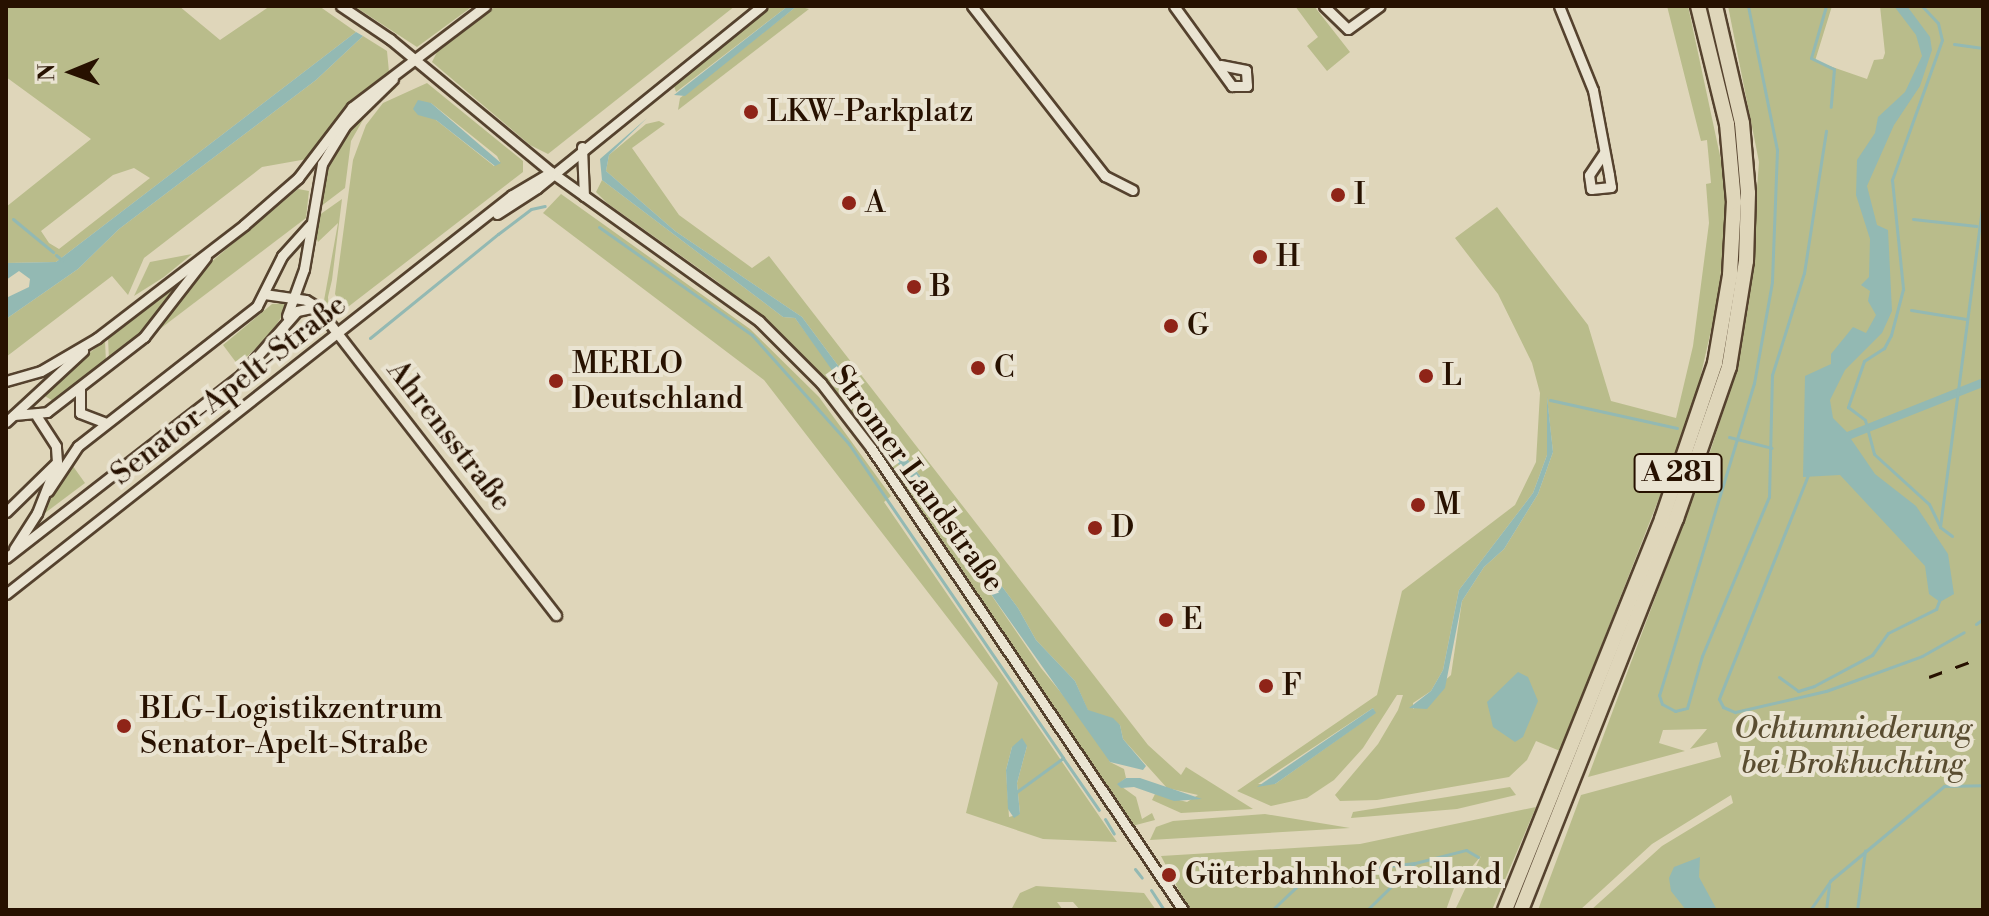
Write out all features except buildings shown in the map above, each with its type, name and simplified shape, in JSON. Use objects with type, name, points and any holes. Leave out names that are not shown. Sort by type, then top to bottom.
[{"type":"highway","name":"A 281","points":[[1505,910],[1662,519],[1715,363],[1730,275],[1734,202],[1727,124],[1698,6]]},
{"type":"highway","name":"A 281","points":[[1521,910],[1714,416],[1741,307],[1748,193],[1742,123],[1715,6]]},
{"type":"highway","points":[[1530,910],[1551,836]]},
{"type":"street","name":"Stromer Landstraße","points":[[341,6],[415,60],[551,172],[759,321],[821,383],[871,448],[1183,910]]},
{"type":"street","points":[[10,419],[97,338],[298,178],[352,107],[485,6]]},
{"type":"street","name":"Senator-Apelt-Straße","points":[[6,594],[532,181],[551,172],[762,6]]},
{"type":"street","points":[[972,6],[1105,176],[1133,190]]},
{"type":"street","points":[[1174,6],[1220,65]]},
{"type":"street","points":[[1324,6],[1348,29],[1380,6]]},
{"type":"street","points":[[1559,6],[1593,90],[1604,153]]},
{"type":"street","points":[[273,341],[295,298],[322,164],[337,137],[395,76]]},
{"type":"street","points":[[582,147],[584,196]]},
{"type":"street","points":[[298,178],[309,183],[314,195]]},
{"type":"street","points":[[6,512],[57,462],[257,306],[282,256],[310,225]]},
{"type":"street","points":[[10,419],[37,417],[80,388],[144,337],[210,251]]},
{"type":"street","name":"Ahrensstraße","points":[[264,294],[295,298],[317,307],[556,615]]},
{"type":"street","points":[[6,558],[241,375],[297,311],[317,307]]},
{"type":"street","points":[[6,381],[41,371],[97,338]]},
{"type":"street","points":[[80,388],[80,413],[106,423]]},
{"type":"street","points":[[6,558],[28,533],[48,491],[57,462],[56,446],[37,417]]},
{"type":"street","points":[[48,491],[78,446]]},
{"type":"green space","points":[[6,6],[179,6],[220,40],[270,6],[319,6],[356,32],[56,262],[6,263],[6,207],[91,139],[6,77]],"holes":[[[134,168],[150,178],[59,249],[49,243],[41,231],[113,175]]]},
{"type":"green space","points":[[354,6],[473,6],[417,47]]},
{"type":"green space","points":[[496,6],[735,6],[548,154],[530,145],[432,62],[437,52]]},
{"type":"green space","points":[[772,6],[788,6],[676,92],[673,83]]},
{"type":"green space","points":[[797,6],[809,9],[678,110],[680,98]]},
{"type":"green space","points":[[1295,6],[1314,6],[1350,52],[1327,71],[1307,46],[1318,37]]},
{"type":"green space","points":[[1667,6],[1688,6],[1725,179],[1725,236],[1717,304],[1692,414],[1560,751],[1536,741],[1527,760],[1509,777],[1377,800],[1340,801],[1335,795],[1378,744],[1398,710],[1403,695],[1397,695],[1363,748],[1334,780],[1307,798],[1271,806],[1237,791],[1377,695],[1402,591],[1515,505],[1536,462],[1540,393],[1532,363],[1498,294],[1455,238],[1497,207],[1588,325],[1611,401],[1676,418],[1693,346],[1709,223],[1706,184],[1711,183],[1707,140],[1701,141]],"holes":[[[1547,398],[1553,452],[1538,494],[1504,549],[1484,567],[1462,601],[1451,675],[1413,709],[1413,703],[1431,691],[1443,670],[1459,590],[1533,493],[1547,455]],[[1373,708],[1375,713],[1275,784],[1258,784]]]},
{"type":"green space","name":"Ochtumniederung bei Brokhuchting","points":[[1728,6],[1832,6],[1815,61],[1867,79],[1874,60],[1883,59],[1885,53],[1880,6],[1983,6],[1983,910],[1591,910],[1662,846],[1733,803],[1731,795],[1652,844],[1580,910],[1538,910],[1581,795],[1721,757],[1717,742],[1690,749],[1707,729],[1663,730],[1659,743],[1685,751],[1588,777],[1711,449],[1737,369],[1748,308],[1759,162]]},
{"type":"green space","points":[[363,36],[387,51],[389,72],[352,102],[307,159],[262,167],[144,258],[128,295],[112,276],[6,357],[6,319],[78,269],[119,229],[316,80]]},
{"type":"green space","points":[[397,82],[396,88],[368,111],[351,141],[345,188],[316,210],[323,168],[335,144],[362,111]]},
{"type":"green space","points":[[427,83],[523,161],[523,172],[344,310],[335,294],[353,160],[366,125],[383,103]],"holes":[[[431,103],[497,156],[500,162],[494,166],[436,120]]]},
{"type":"green space","points":[[659,121],[665,124],[632,148],[679,215],[752,268],[769,256],[1148,745],[1181,775],[1186,767],[1253,809],[1181,813],[1152,800],[1155,794],[1187,802],[1198,795],[1167,788],[1123,739],[1120,725],[1088,711],[1075,681],[1036,640],[1018,608],[802,317],[675,231],[606,171],[609,155],[646,124]]},
{"type":"green space","points":[[602,180],[783,317],[795,318],[892,449],[1041,668],[1097,737],[1110,762],[1124,769],[1126,778],[1118,784],[1136,797],[1142,819],[1152,813],[1155,820],[1132,826],[945,545],[823,377],[718,282],[607,203],[596,192]]},
{"type":"green space","points":[[298,189],[309,191],[306,218],[148,338],[192,278]]},
{"type":"green space","points":[[561,194],[750,329],[819,397],[891,496],[884,502],[1117,842],[1043,839],[966,813],[998,683],[764,380],[543,213]],"holes":[[[1027,746],[1017,783],[1020,814],[1009,817],[1006,770],[1012,747]]]},
{"type":"green space","points":[[342,199],[328,297],[329,314],[323,306],[338,223],[318,242],[313,228],[315,218]]},
{"type":"green space","points":[[192,254],[164,277],[134,296],[150,262]]},
{"type":"green space","points":[[173,289],[142,334],[109,360],[108,338]]},
{"type":"green space","points":[[290,303],[270,335],[238,365],[223,345],[272,304]]},
{"type":"green space","points":[[105,341],[106,362],[55,402],[38,392]]},
{"type":"green space","points":[[70,462],[85,483],[41,516],[56,485]]},
{"type":"green space","points":[[1510,787],[1516,795],[1457,809],[1351,818],[1353,812]]},
{"type":"green space","points":[[1536,807],[1492,910],[1455,910],[1481,856],[1454,888],[1446,910],[1189,910],[1161,856],[1360,844]]},
{"type":"green space","points":[[1265,814],[1350,828],[1150,840],[1156,827],[1173,821]]},
{"type":"green space","points":[[1036,886],[1144,893],[1156,910],[1080,910],[1073,902],[1057,902],[1063,910],[1011,910],[1020,893]]},
{"type":"water","points":[[788,6],[797,6],[685,96],[674,95]]},
{"type":"water","points":[[1894,6],[1907,6],[1930,37],[1932,50],[1920,86],[1894,125],[1867,186],[1877,225],[1888,230],[1892,311],[1882,333],[1845,370],[1830,400],[1833,418],[1847,432],[1983,378],[1983,387],[1851,439],[1875,474],[1916,506],[1948,554],[1954,594],[1940,602],[1929,594],[1925,566],[1840,475],[1803,477],[1805,376],[1831,364],[1831,354],[1853,327],[1866,333],[1876,315],[1868,301],[1870,291],[1861,285],[1869,277],[1870,239],[1856,195],[1857,160],[1875,133],[1878,117],[1905,92],[1922,56],[1916,35]]},
{"type":"water","points":[[356,32],[363,36],[316,80],[119,229],[78,269],[6,319],[6,298],[29,287],[30,279],[19,271],[6,280],[6,263],[56,262]]},
{"type":"water","points":[[418,100],[431,103],[501,163],[495,166],[436,120],[418,115],[413,109]]},
{"type":"water","points":[[647,118],[609,155],[606,171],[675,231],[802,317],[1018,608],[1036,640],[1075,681],[1088,710],[1113,718],[1120,725],[1123,739],[1146,766],[1143,770],[1110,762],[795,318],[783,317],[602,180],[600,159]]},
{"type":"water","points":[[1547,396],[1553,452],[1538,494],[1504,549],[1484,567],[1462,601],[1445,688],[1427,709],[1409,708],[1431,691],[1443,670],[1459,590],[1533,493],[1547,455]]},
{"type":"water","points":[[1518,672],[1528,677],[1538,701],[1523,737],[1515,742],[1493,727],[1487,702]]},
{"type":"water","points":[[1373,708],[1376,713],[1275,784],[1257,787]]},
{"type":"water","points":[[1022,738],[1027,746],[1017,783],[1020,814],[1014,818],[1008,809],[1006,770],[1012,747]]},
{"type":"water","points":[[1126,778],[1140,778],[1202,799],[1174,801],[1134,787],[1121,788],[1117,784]]},
{"type":"water","points":[[1700,857],[1699,877],[1717,910],[1686,910],[1671,891],[1669,878],[1674,867]]},
{"type":"waterway","points":[[1748,6],[1777,150],[1772,282],[1754,383],[1659,695],[1662,704],[1675,711],[1687,708],[1702,656],[1769,497],[1772,375],[1804,273],[1826,131]]},
{"type":"waterway","points":[[1826,6],[1811,58],[1834,69],[1831,107]]},
{"type":"waterway","points":[[1922,6],[1938,23],[1942,40],[1892,180],[1903,289],[1891,335],[1884,348],[1864,361],[1848,407],[1865,420],[1874,454],[1929,504],[1940,527],[1952,536]]},
{"type":"waterway","points":[[1954,44],[1983,48]]},
{"type":"waterway","points":[[1940,527],[1983,201]]},
{"type":"waterway","points":[[370,338],[531,209],[545,206]]},
{"type":"waterway","points":[[13,219],[53,252]]},
{"type":"waterway","points":[[1913,219],[1977,226]]},
{"type":"waterway","points":[[599,227],[752,335],[849,444],[1063,758],[1015,793]]},
{"type":"waterway","points":[[56,255],[62,260]]},
{"type":"waterway","points":[[1911,310],[1966,319]]},
{"type":"waterway","points":[[1550,400],[1677,428]]},
{"type":"waterway","points":[[1729,437],[1772,448]]},
{"type":"waterway","points":[[1808,475],[1719,699],[1723,707],[1735,712],[1826,691],[1922,656],[1964,632]]},
{"type":"waterway","points":[[1779,677],[1798,691],[1814,686],[1872,655],[1888,633],[1936,609],[1939,601]]},
{"type":"waterway","points":[[1976,624],[1983,619]]},
{"type":"waterway","points":[[1063,758],[1099,810]]},
{"type":"waterway","points":[[1810,910],[1830,881],[1944,786],[1983,785]]},
{"type":"waterway","points":[[1105,819],[1114,834]]},
{"type":"waterway","points":[[1367,910],[1415,863],[1466,850],[1478,857]]},
{"type":"waterway","points":[[1857,910],[1865,851]]},
{"type":"waterway","points":[[1272,910],[1308,876],[1414,863]]},
{"type":"waterway","points":[[1135,869],[1142,878]]},
{"type":"waterway","points":[[1826,910],[1829,885]]},
{"type":"waterway","points":[[1151,890],[1164,910]]},
{"type":"railway","points":[[1929,677],[1983,657]]},
{"type":"place","name":"LKW-Parkplatz","points":[[751,112]]},
{"type":"place","name":"I","points":[[1338,195]]},
{"type":"place","name":"A","points":[[849,203]]},
{"type":"place","name":"H","points":[[1260,257]]},
{"type":"place","name":"B","points":[[914,287]]},
{"type":"place","name":"G","points":[[1171,326]]},
{"type":"place","name":"C","points":[[978,368]]},
{"type":"place","name":"L","points":[[1426,376]]},
{"type":"place","name":"MERLO Deutschland","points":[[556,381]]},
{"type":"place","name":"M","points":[[1418,505]]},
{"type":"place","name":"D","points":[[1095,528]]},
{"type":"place","name":"E","points":[[1166,620]]},
{"type":"place","name":"F","points":[[1266,686]]},
{"type":"place","name":"BLG-Logistikzentrum Senator-Apelt-Straße","points":[[124,726]]},
{"type":"place","name":"Güterbahnhof Grolland","points":[[1169,875]]}]
